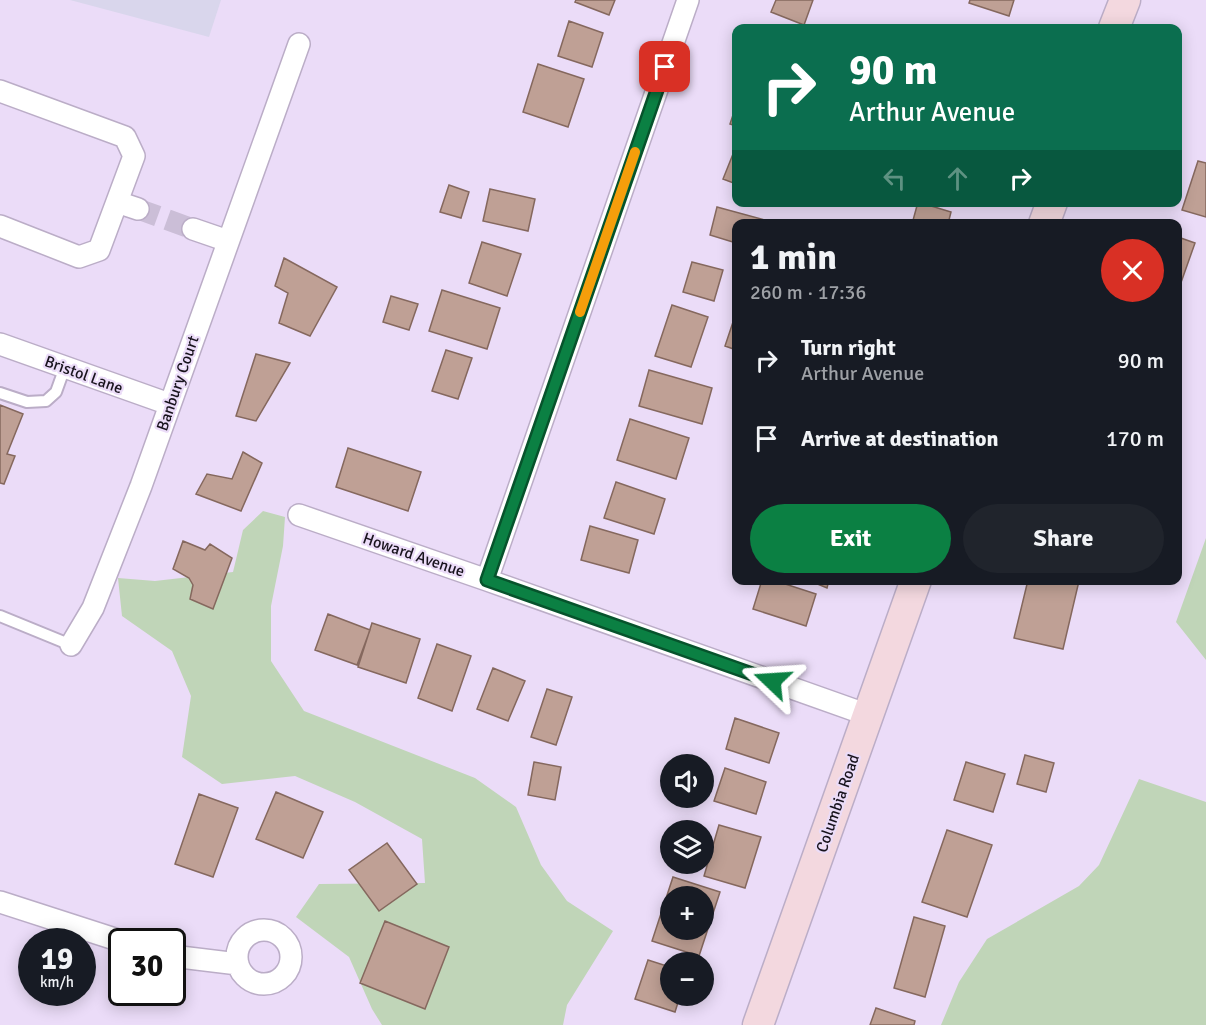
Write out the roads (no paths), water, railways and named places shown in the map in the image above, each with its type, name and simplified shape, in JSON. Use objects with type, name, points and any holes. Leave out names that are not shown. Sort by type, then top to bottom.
[{"type":"main road","points":[[1116,24],[1125,0]]},
{"type":"main road","name":"Columbia Road","points":[[758,1025],[914,585]]},
{"type":"street","points":[[487,580],[688,0]]},
{"type":"street","name":"Banbury Court","points":[[71,645],[97,597],[141,486],[298,44]]},
{"type":"street","points":[[0,91],[125,138],[134,156],[99,250],[79,257],[0,226]]},
{"type":"street","points":[[117,202],[138,209]]},
{"type":"street","points":[[194,229],[228,241]]},
{"type":"street","name":"Bristol Lane","points":[[0,344],[169,404]]},
{"type":"street","name":"Howard Avenue","points":[[299,515],[868,715]]},
{"type":"street","points":[[0,902],[108,937]]},
{"type":"street","points":[[186,958],[238,964]]},
{"type":"lane","points":[[0,393],[27,402],[46,401],[56,392],[65,367]]},
{"type":"lane","name":"Banbury Court","points":[[0,616],[71,645]]},
{"type":"tunnel","points":[[138,209],[193,229]]}]
